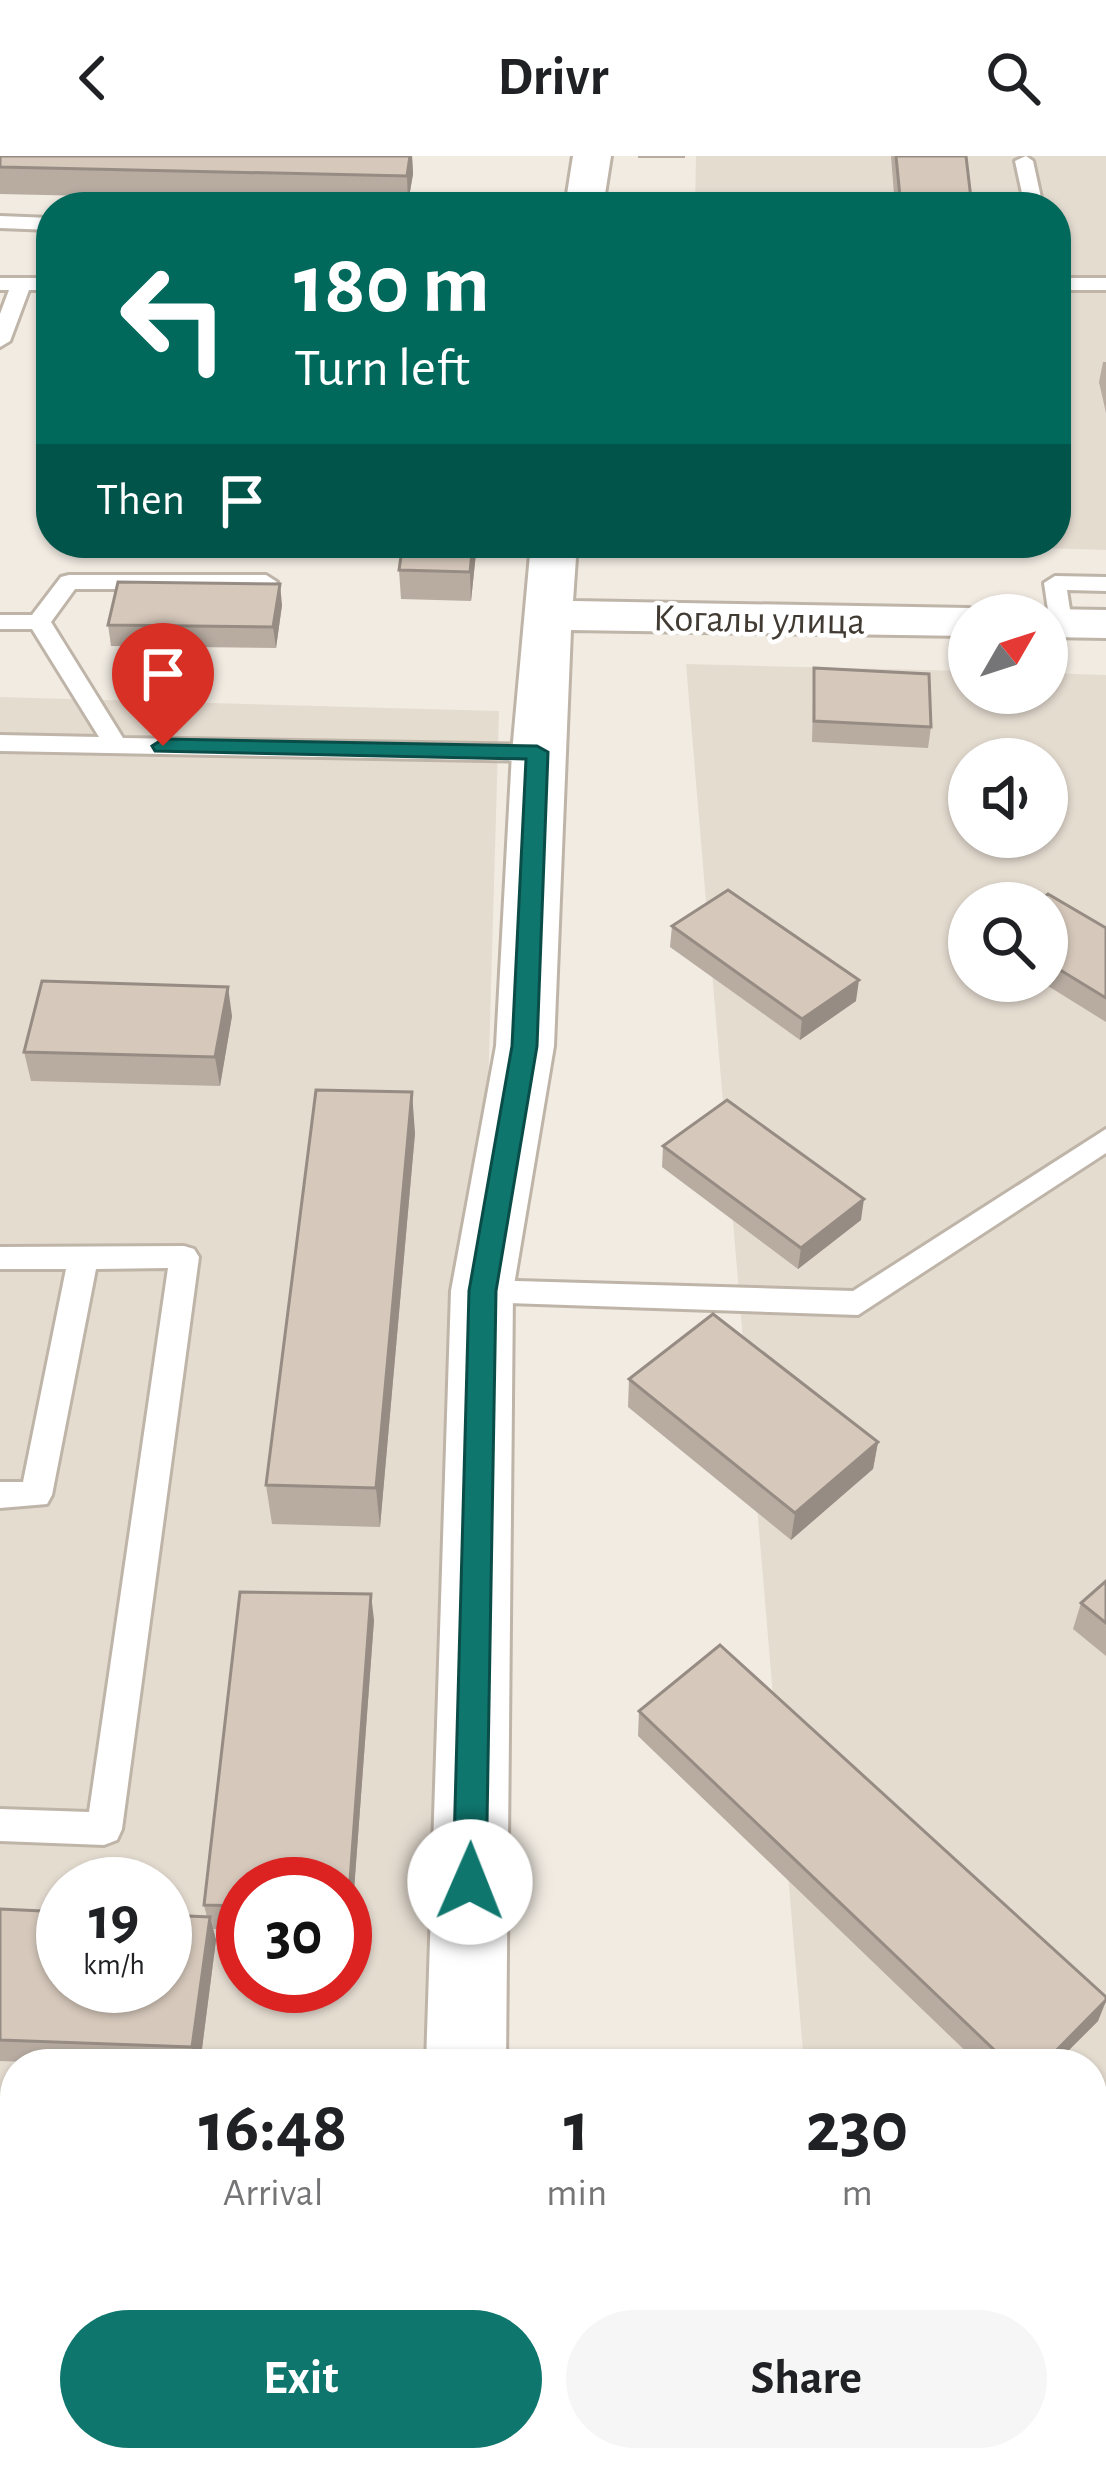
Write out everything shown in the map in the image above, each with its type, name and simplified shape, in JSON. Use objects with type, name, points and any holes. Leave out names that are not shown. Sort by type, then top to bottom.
[{"type":"street","points":[[586,192],[592,156]]},
{"type":"street","points":[[466,2049],[482,1291],[525,1046],[537,752],[553,558]]},
{"type":"street","name":"Когалы улица","points":[[548,615],[948,622]]},
{"type":"lane","points":[[1024,161],[1031,192]]},
{"type":"lane","points":[[2,227],[36,225]]},
{"type":"lane","points":[[0,341],[10,284]]},
{"type":"lane","points":[[1071,284],[1106,284]]},
{"type":"lane","points":[[39,622],[69,582],[266,582]]},
{"type":"lane","points":[[1072,623],[1055,583],[1106,584]]},
{"type":"lane","points":[[0,622],[39,622]]},
{"type":"lane","points":[[39,622],[116,745]]},
{"type":"lane","points":[[0,743],[537,752]]},
{"type":"lane","points":[[482,1291],[858,1303],[1106,1139]]},
{"type":"lane","points":[[0,1258],[184,1257],[104,1828],[0,1826]]},
{"type":"lane","points":[[0,1495],[36,1495],[83,1258]]},
{"type":"shaded area","points":[[696,156],[1106,156],[1106,550],[1071,549],[1071,192],[695,192]]},
{"type":"shaded area","points":[[686,664],[948,670],[948,714],[1068,714],[1068,674],[1106,675],[1106,2049],[803,2049]]},
{"type":"shaded area","points":[[0,697],[499,711],[460,2049],[0,2049]]},
{"type":"building","points":[[0,156],[410,156],[407,176],[0,167]]},
{"type":"building","points":[[896,156],[966,156],[970,192],[900,192]]},
{"type":"building","points":[[401,558],[471,558],[470,572],[399,570]]},
{"type":"building","points":[[118,582],[280,584],[273,627],[108,625]]},
{"type":"building","points":[[814,668],[929,674],[931,727],[814,721]]},
{"type":"building","points":[[728,890],[859,980],[802,1019],[672,926]]},
{"type":"building","points":[[1068,906],[1106,928],[1106,998],[1068,975]]},
{"type":"building","points":[[42,981],[228,987],[215,1057],[24,1052]]},
{"type":"building","points":[[316,1090],[412,1092],[376,1488],[266,1485]]},
{"type":"building","points":[[727,1100],[864,1199],[801,1248],[663,1146]]},
{"type":"building","points":[[713,1314],[878,1442],[795,1513],[629,1379]]},
{"type":"building","points":[[1106,1581],[1106,1623],[1081,1603]]},
{"type":"building","points":[[240,1592],[371,1594],[352,1857],[216,1857],[216,1905],[204,1905]]},
{"type":"building","points":[[720,1645],[1106,2000],[1058,2049],[993,2049],[639,1711]]},
{"type":"building","points":[[0,1909],[36,1911],[36,2013],[192,2013],[192,1916],[210,1917],[192,2047],[0,2040]]},
{"type":"route","points":[[163,746],[537,752],[525,1046],[482,1291],[470,1882]]}]
